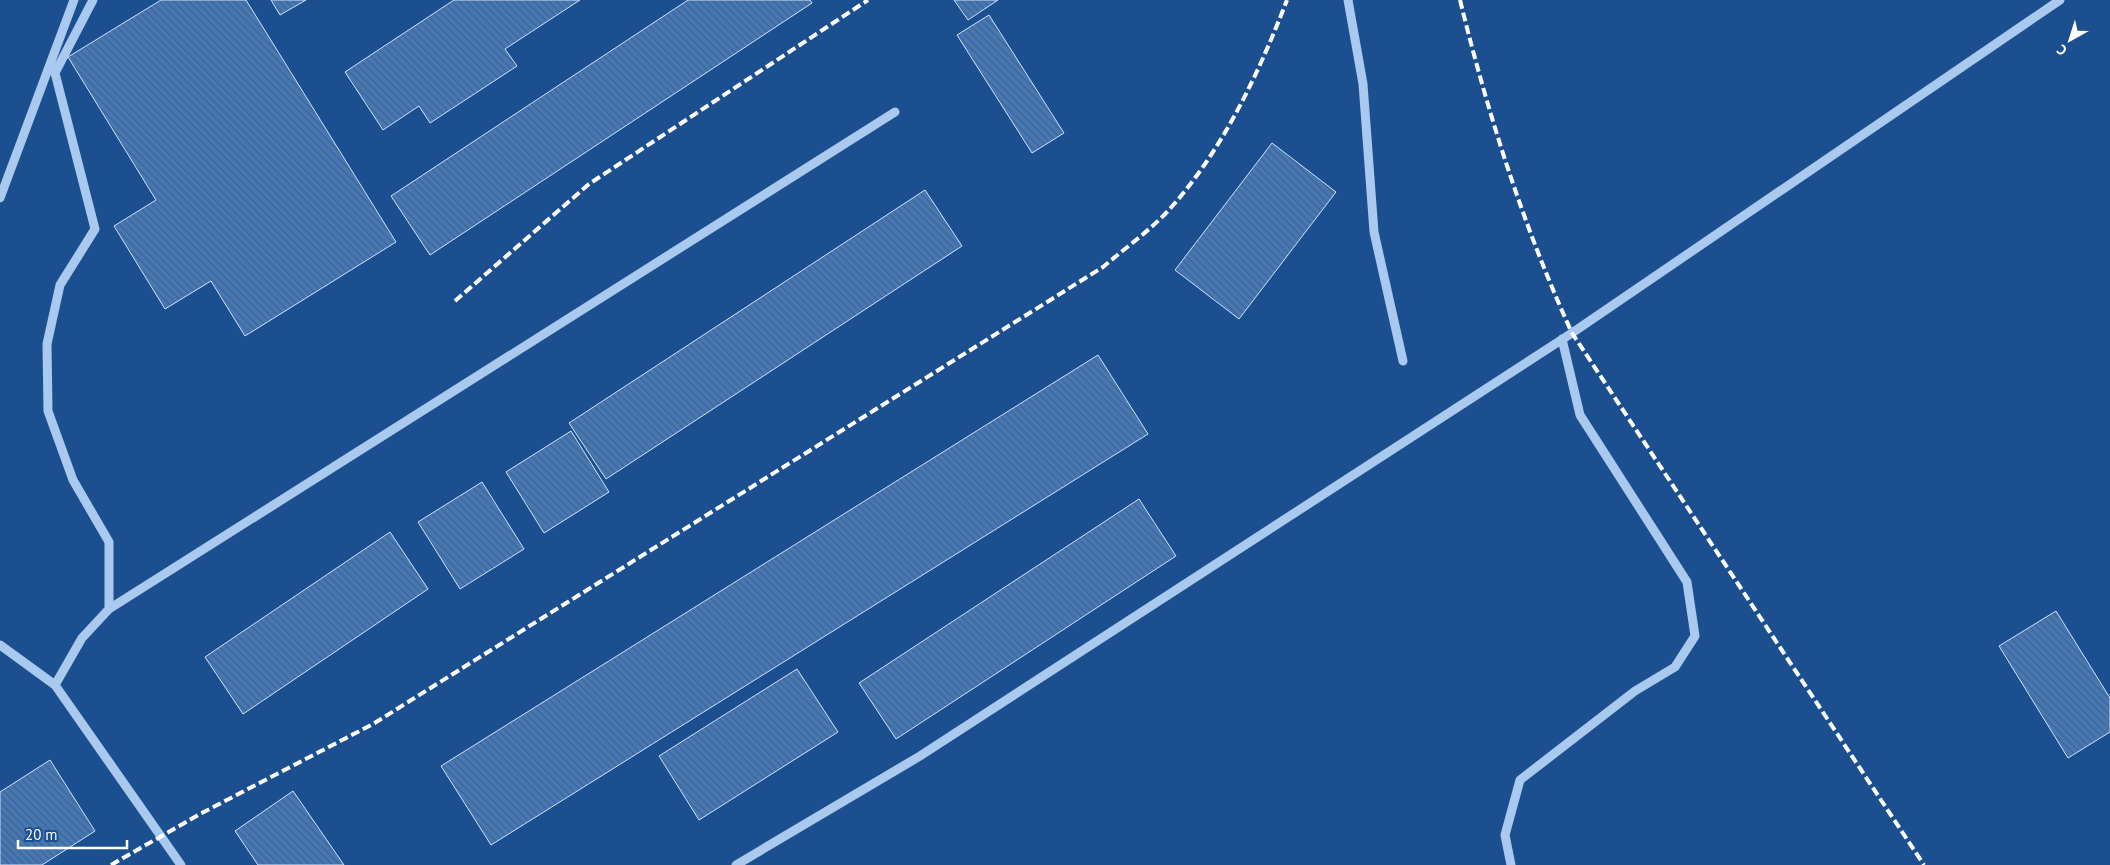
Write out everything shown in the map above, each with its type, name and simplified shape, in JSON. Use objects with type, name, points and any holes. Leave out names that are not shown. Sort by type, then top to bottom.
[{"type":"street","points":[[0,198],[74,0]]},
{"type":"street","points":[[93,0],[55,73],[94,229],[60,284],[48,344],[48,411],[73,480],[109,542],[109,609]]},
{"type":"street","points":[[1348,0],[1364,84],[1374,232],[1403,361]]},
{"type":"street","points":[[736,865],[920,756],[1562,339],[2060,0]]},
{"type":"street","points":[[55,685],[82,638],[109,609],[895,112]]},
{"type":"street","points":[[1511,865],[1505,835],[1520,780],[1635,691],[1675,667],[1694,636],[1687,582],[1580,416],[1562,339]]},
{"type":"street","points":[[0,645],[55,685],[181,865]]},
{"type":"building","points":[[161,0],[246,0],[396,242],[245,336],[211,281],[165,309],[114,226],[156,200],[68,57]]},
{"type":"building","points":[[271,0],[306,0],[280,15]]},
{"type":"building","points":[[454,0],[580,0],[505,49],[517,66],[430,123],[419,106],[383,130],[345,72]]},
{"type":"building","points":[[688,0],[810,0],[812,3],[430,255],[391,196]]},
{"type":"building","points":[[954,0],[998,0],[968,20]]},
{"type":"building","points":[[989,15],[1064,133],[1032,153],[957,35]]},
{"type":"building","points":[[1272,143],[1336,192],[1239,319],[1175,270]]},
{"type":"building","points":[[925,190],[962,246],[606,479],[569,423]]},
{"type":"building","points":[[1098,355],[1148,434],[491,845],[441,766]]},
{"type":"building","points":[[571,431],[609,492],[544,533],[506,472]]},
{"type":"building","points":[[482,482],[524,549],[460,589],[418,522]]},
{"type":"building","points":[[1139,499],[1176,556],[896,739],[859,683]]},
{"type":"building","points":[[390,532],[428,589],[243,714],[205,657]]},
{"type":"building","points":[[2056,611],[2110,698],[2110,732],[2068,758],[1999,646]]},
{"type":"building","points":[[797,669],[838,732],[699,820],[659,756]]},
{"type":"building","points":[[50,760],[95,831],[42,865],[0,865],[0,792]]},
{"type":"building","points":[[293,791],[344,865],[258,865],[235,831]]},
{"type":"railway","points":[[455,301],[589,184],[868,0]]},
{"type":"railway","points":[[111,865],[200,814],[373,724],[1103,267],[1167,212],[1205,164],[1237,112],[1264,56],[1287,0]]},
{"type":"railway","points":[[1460,0],[1482,85],[1522,211],[1572,333],[1924,865]]}]
